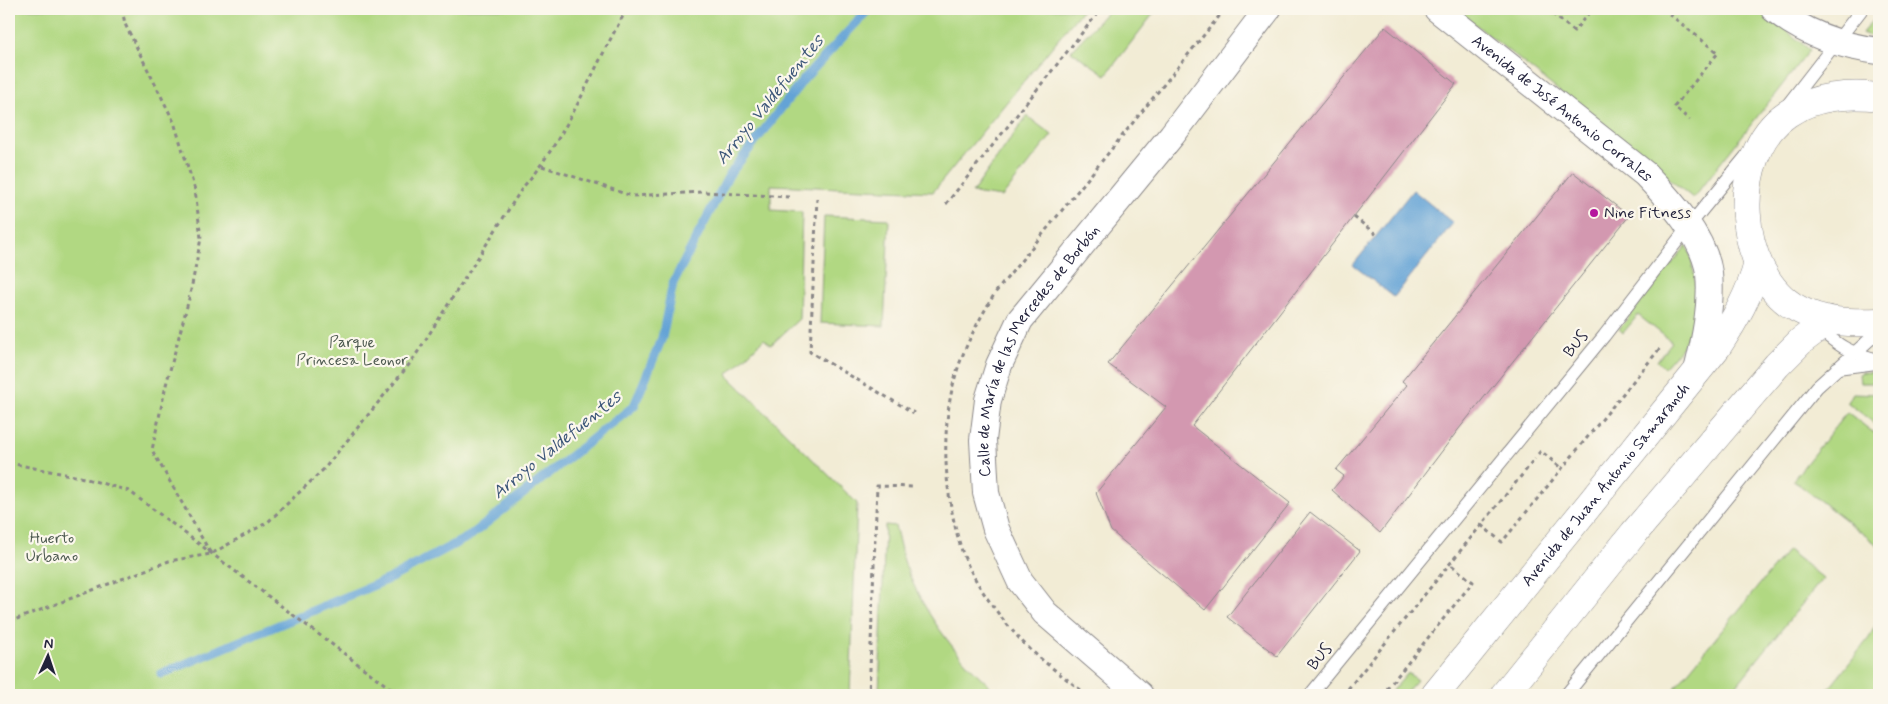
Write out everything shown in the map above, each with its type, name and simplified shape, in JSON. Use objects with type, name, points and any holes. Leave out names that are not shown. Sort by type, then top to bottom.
[{"type":"main road","points":[[1874,326],[1823,324],[1796,308],[1768,280],[1758,263],[1750,241],[1746,198],[1751,163],[1766,134],[1788,113],[1839,95],[1879,97]]},
{"type":"main road","name":"Avenida de Juan Antonio Samaranch","points":[[1435,695],[1697,371],[1734,322],[1752,287],[1758,263]]},
{"type":"main road","points":[[1504,695],[1634,533],[1777,365],[1801,340],[1823,324]]},
{"type":"street","name":"Calle de María de las Mercedes de Borbón","points":[[1140,695],[1045,613],[1020,581],[996,529],[986,493],[983,440],[988,400],[1000,365],[1020,320],[1172,136],[1268,9]]},
{"type":"street","points":[[1774,9],[1813,34],[1835,42],[1879,51]]},
{"type":"street","name":"Avenida de José Antonio Corrales","points":[[1446,12],[1645,174],[1670,201],[1701,248],[1709,272],[1709,307],[1697,371]]},
{"type":"lane","name":"BUS","points":[[1310,695],[1604,336],[1688,227],[1766,134],[1862,9]]},
{"type":"lane","points":[[1823,324],[1838,345],[1853,354],[1879,362]]},
{"type":"lane","points":[[1566,695],[1817,387],[1853,354],[1874,326]]},
{"type":"lane","points":[[1837,368],[1879,362]]},
{"type":"path","points":[[122,9],[125,24],[174,122],[195,190],[201,238],[190,295],[166,385],[152,450],[211,554]]},
{"type":"path","points":[[9,622],[169,561],[211,554],[268,522],[324,469],[412,361],[523,188],[542,166],[562,135],[627,9]]},
{"type":"path","points":[[946,204],[1101,9]]},
{"type":"path","points":[[995,293],[1224,9]]},
{"type":"path","points":[[1546,9],[1574,31],[1592,9]]},
{"type":"path","points":[[1663,9],[1718,53],[1674,107],[1690,120]]},
{"type":"path","points":[[542,166],[632,196],[703,192],[789,197]]},
{"type":"path","points":[[817,198],[810,352],[914,413]]},
{"type":"path","points":[[1354,217],[1377,235]]},
{"type":"path","points":[[1481,525],[1502,542],[1661,347]]},
{"type":"path","points":[[1343,695],[1541,451],[1562,468]]},
{"type":"path","points":[[9,463],[80,477],[129,492],[400,695]]},
{"type":"path","points":[[870,695],[877,486],[914,487]]},
{"type":"path","points":[[1382,695],[1473,582],[1450,564]]},
{"type":"green space","name":"Parque Princesa Leonor","points":[[9,9],[1083,9],[933,192],[771,185],[771,210],[802,212],[799,319],[771,345],[764,339],[727,375],[857,503],[850,695],[9,695]]},
{"type":"green space","points":[[1110,9],[1157,9],[1106,75],[1071,51]]},
{"type":"green space","points":[[1456,9],[1760,9],[1810,50],[1693,198]]},
{"type":"green space","points":[[1879,12],[1879,38],[1862,33]]},
{"type":"green space","points":[[1027,116],[1052,135],[1002,197],[972,193]]},
{"type":"green space","points":[[824,216],[889,219],[884,326],[820,323]]},
{"type":"green space","points":[[1687,245],[1695,281],[1696,294],[1693,320],[1682,346],[1664,368],[1657,361],[1672,342],[1638,315],[1623,333],[1619,329]]},
{"type":"green space","points":[[1863,372],[1879,373],[1879,383],[1860,383],[1859,374]]},
{"type":"green space","points":[[1853,393],[1879,394],[1879,427],[1847,402]]},
{"type":"green space","points":[[1847,412],[1879,437],[1879,546],[1793,480]]},
{"type":"green space","points":[[885,525],[895,526],[906,567],[923,604],[934,621],[958,653],[1000,695],[879,695]]},
{"type":"green space","points":[[1788,550],[1823,578],[1729,695],[1669,695]]},
{"type":"green space","points":[[1879,618],[1879,695],[1824,695],[1869,638]]},
{"type":"green space","points":[[1408,673],[1417,680],[1404,695],[1389,695]]},
{"type":"water","points":[[1413,190],[1453,223],[1394,297],[1353,265]]},
{"type":"building","points":[[1385,27],[1456,84],[1192,426],[1290,503],[1205,610],[1111,531],[1096,493],[1166,407],[1108,364]]},
{"type":"building","points":[[1573,172],[1629,216],[1458,430],[1380,533],[1332,490],[1344,476],[1336,470],[1407,385],[1402,381]]},
{"type":"building","points":[[1310,512],[1360,551],[1277,656],[1227,617]]},
{"type":"waterway","name":"Arroyo Valdefuentes","points":[[161,674],[391,578],[470,536],[634,406],[662,338],[673,283],[729,175],[804,79],[869,9]]},
{"type":"place","name":"Nine Fitness","points":[[1594,213]]},
{"type":"park label","name":"Huerto Urbano","points":[[52,547]]}]
